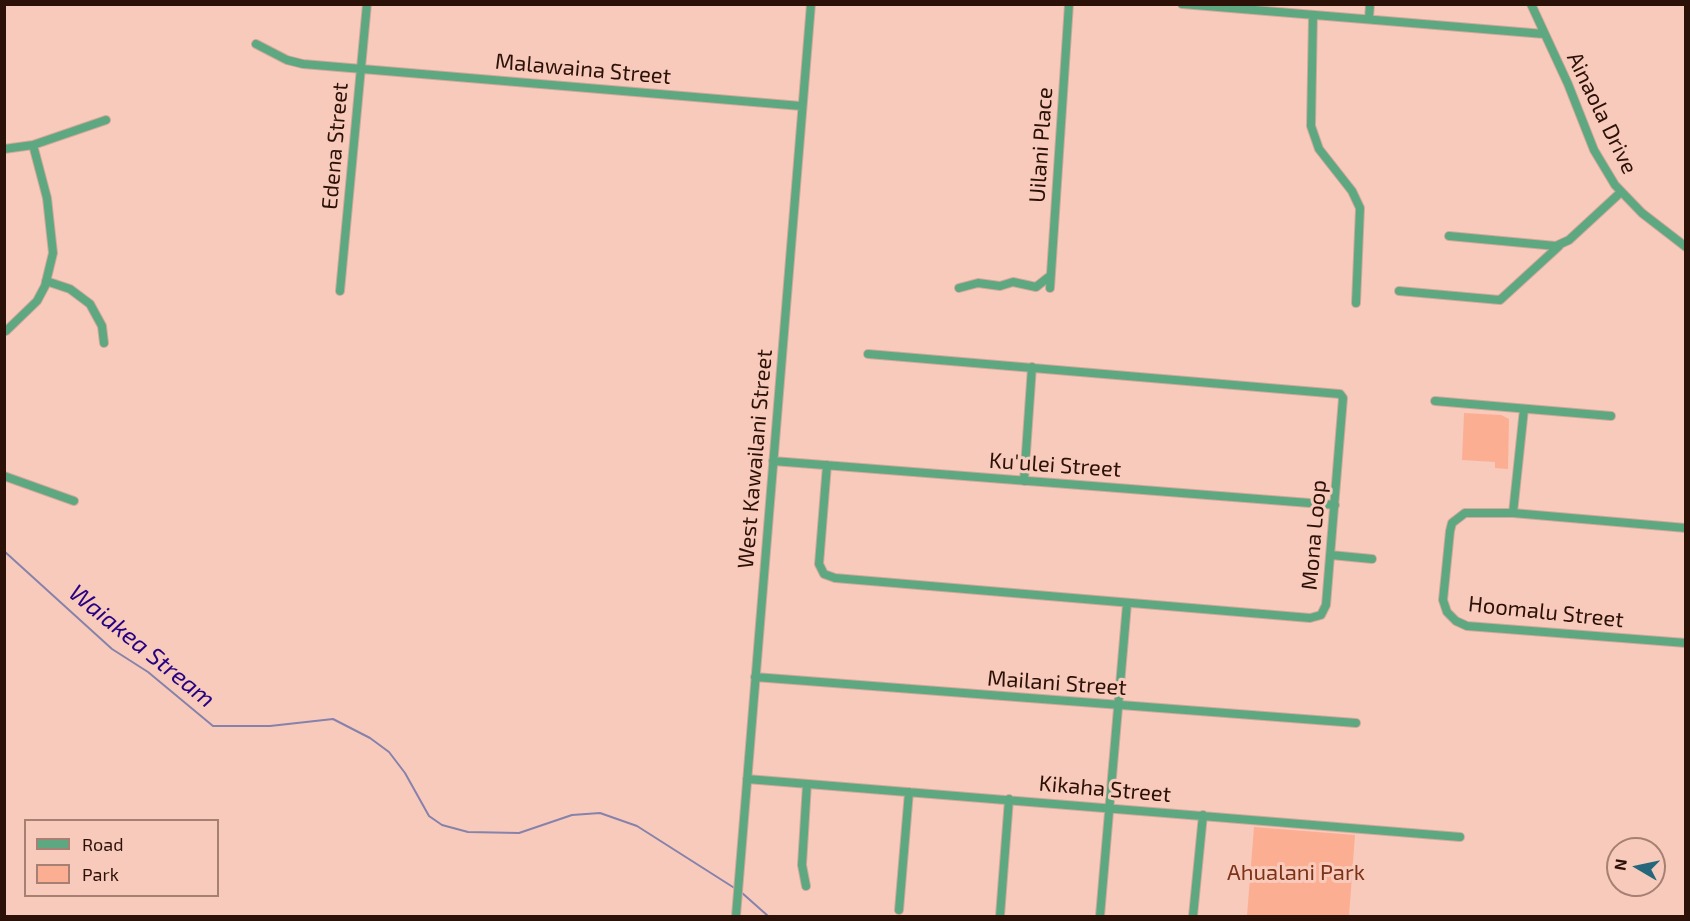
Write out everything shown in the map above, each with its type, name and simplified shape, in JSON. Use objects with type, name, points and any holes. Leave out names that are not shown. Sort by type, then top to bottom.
[{"type":"street","name":"Edena Street","points":[[340,291],[367,4]]},
{"type":"street","name":"West Kawailani Street","points":[[736,916],[811,4]]},
{"type":"street","name":"Uilani Place","points":[[1050,288],[1069,4]]},
{"type":"street","points":[[1182,4],[1544,34]]},
{"type":"street","points":[[1369,18],[1370,4]]},
{"type":"street","name":"Ainaola Drive","points":[[1531,4],[1568,84],[1594,150],[1621,192],[1686,247]]},
{"type":"street","points":[[1313,15],[1311,126],[1319,149],[1352,191],[1360,208],[1356,303]]},
{"type":"street","name":"Malawaina Street","points":[[256,44],[287,60],[303,64],[801,106]]},
{"type":"street","points":[[4,149],[33,145],[106,120]]},
{"type":"street","points":[[6,331],[37,301],[46,281],[53,253],[47,198],[33,145]]},
{"type":"street","points":[[1399,291],[1500,300],[1621,192]]},
{"type":"street","points":[[1449,236],[1542,246],[1556,246],[1563,243]]},
{"type":"street","points":[[959,288],[978,283],[1000,285],[1013,282],[1036,287],[1044,284],[1051,274]]},
{"type":"street","points":[[46,281],[70,289],[90,304],[102,326],[104,343]]},
{"type":"street","name":"Mona Loop","points":[[827,465],[819,564],[824,574],[835,578],[1310,618],[1321,615],[1326,605],[1344,398],[1340,394],[868,354]]},
{"type":"street","points":[[1024,481],[1032,368]]},
{"type":"street","points":[[1435,401],[1611,416]]},
{"type":"street","points":[[1514,513],[1524,409]]},
{"type":"street","name":"Ku'ulei Street","points":[[773,461],[1335,505]]},
{"type":"street","points":[[4,477],[74,501]]},
{"type":"street","name":"Hoomalu Street","points":[[1686,528],[1514,513],[1465,513],[1452,523],[1443,600],[1447,612],[1456,621],[1467,626],[1686,643]]},
{"type":"street","points":[[1331,555],[1372,559]]},
{"type":"street","points":[[1100,916],[1128,604]]},
{"type":"street","name":"Mailani Street","points":[[755,677],[1356,723]]},
{"type":"street","name":"Kikaha Street","points":[[747,779],[1460,837]]},
{"type":"street","points":[[806,886],[802,865],[807,784]]},
{"type":"street","points":[[899,910],[909,792]]},
{"type":"street","points":[[1000,916],[1009,800]]},
{"type":"street","points":[[1192,916],[1203,815]]},
{"type":"green space","points":[[1464,413],[1501,415],[1509,419],[1508,469],[1495,468],[1495,462],[1462,460]]},
{"type":"green space","name":"Ahualani Park","points":[[1254,827],[1355,835],[1349,916],[1247,916]]},
{"type":"waterway","name":"Waiakea Stream","points":[[4,551],[112,649],[148,672],[213,726],[270,726],[333,719],[370,738],[389,752],[405,773],[429,816],[442,825],[468,832],[519,833],[572,815],[600,813],[637,826],[736,889]]},
{"type":"waterway","name":"Waiakea Stream","points":[[741,892],[768,916]]}]
